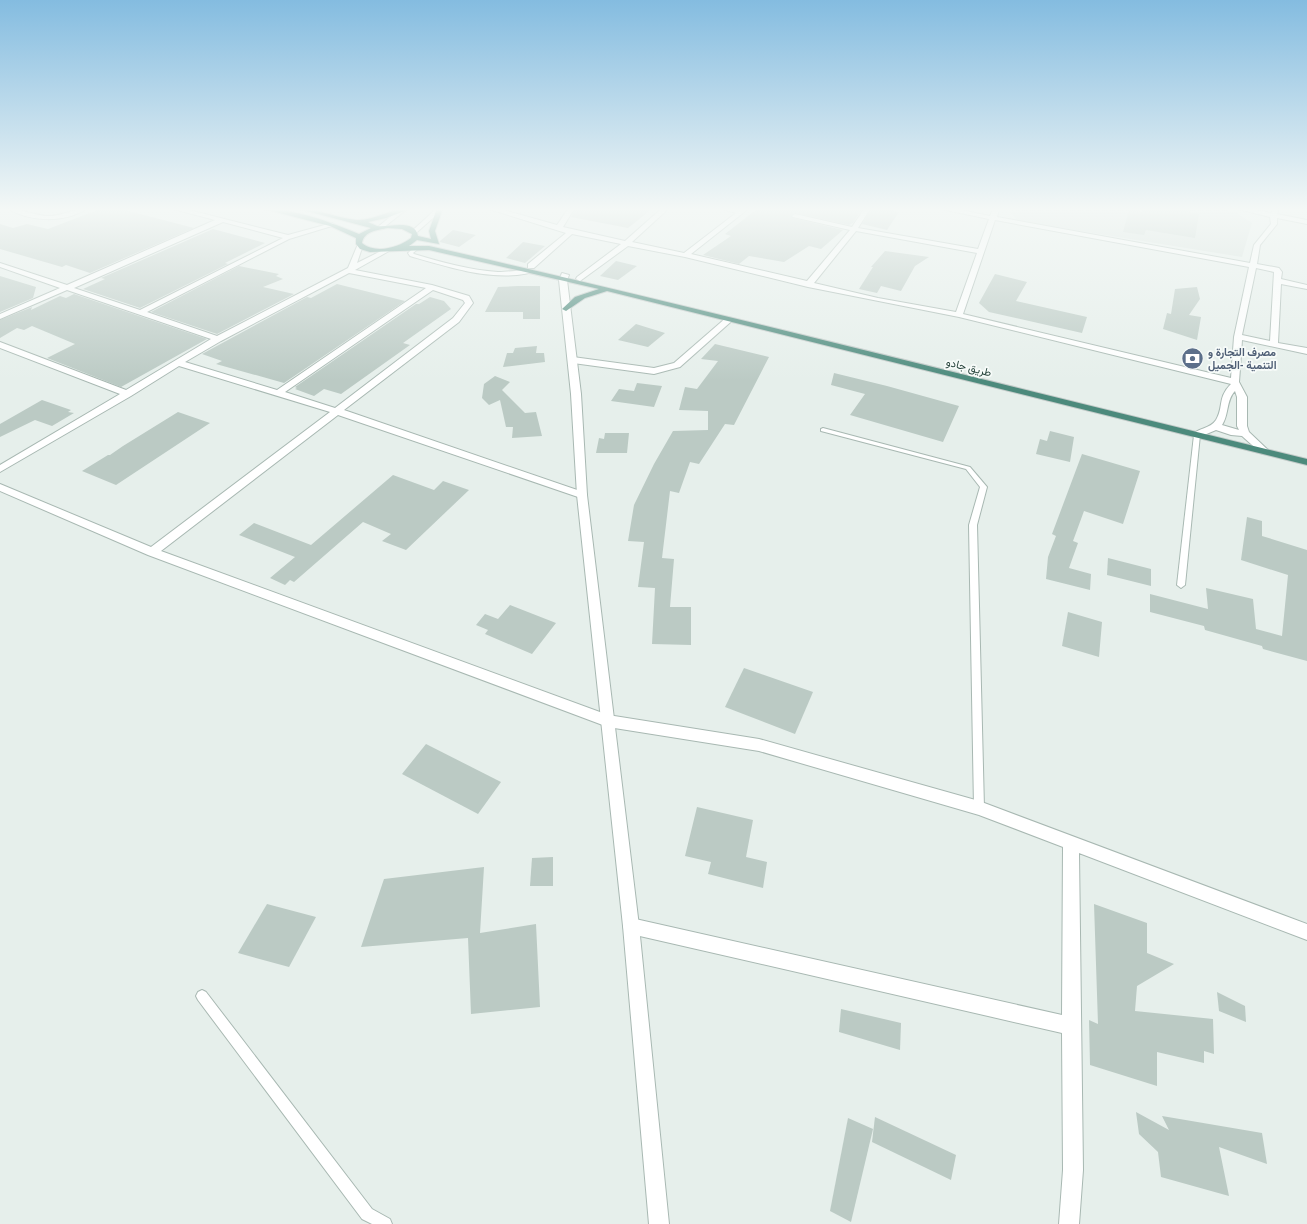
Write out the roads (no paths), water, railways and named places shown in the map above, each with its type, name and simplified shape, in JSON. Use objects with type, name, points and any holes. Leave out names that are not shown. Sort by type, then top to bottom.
[{"type":"highway","name":"طريق جادو","points":[[515,266],[1307,462]]},
{"type":"highway","name":"طريق جادو","points":[[520,266],[530,269]]},
{"type":"highway","name":"طريق جادو","points":[[564,277],[580,279],[626,293]]},
{"type":"highway","points":[[566,309],[570,303],[583,295],[612,290]]},
{"type":"street","points":[[3,266],[218,339]]},
{"type":"street","points":[[0,317],[115,266]]},
{"type":"street","points":[[140,313],[232,266]]},
{"type":"street","points":[[350,271],[352,266]]},
{"type":"street","points":[[0,469],[218,339],[359,266]]},
{"type":"street","points":[[530,269],[533,266]]},
{"type":"street","points":[[580,279],[597,266]]},
{"type":"street","points":[[731,266],[878,300],[959,315],[1235,383]]},
{"type":"street","points":[[808,285],[824,266]]},
{"type":"street","points":[[959,315],[977,266]]},
{"type":"street","points":[[1252,266],[1238,337],[1235,383],[1242,397],[1242,426],[1245,433],[1264,452]]},
{"type":"street","points":[[1257,266],[1276,270],[1278,272],[1274,344]]},
{"type":"street","points":[[152,552],[456,320],[469,303],[466,298],[432,287],[350,271]]},
{"type":"street","points":[[564,277],[566,309],[573,360],[582,495],[631,926],[659,1224]]},
{"type":"street","points":[[1278,281],[1307,287]]},
{"type":"street","points":[[278,393],[432,287]]},
{"type":"street","points":[[573,360],[654,371],[677,366],[730,319]]},
{"type":"street","points":[[1238,337],[1307,351]]},
{"type":"street","points":[[0,345],[128,394]]},
{"type":"street","points":[[178,363],[337,411],[582,495]]},
{"type":"street","points":[[1197,435],[1217,427],[1221,421],[1229,390],[1235,383]]},
{"type":"street","points":[[1217,427],[1231,432],[1245,433]]},
{"type":"street","points":[[0,487],[152,552],[608,721],[758,745],[979,808],[1307,932]]},
{"type":"street","points":[[1069,1224],[1073,1170],[1071,843]]},
{"type":"street","points":[[631,926],[1071,1026]]},
{"type":"lane","points":[[456,266],[483,273],[515,274],[530,269]]},
{"type":"lane","points":[[823,430],[968,468],[984,487],[973,525],[979,808]]},
{"type":"lane","points":[[1182,585],[1197,435]]},
{"type":"lane","points":[[202,996],[367,1214],[385,1224]]},
{"type":"place","name":"مصرف التجارة و التنمية -الجميل","points":[[1192,358]]}]
